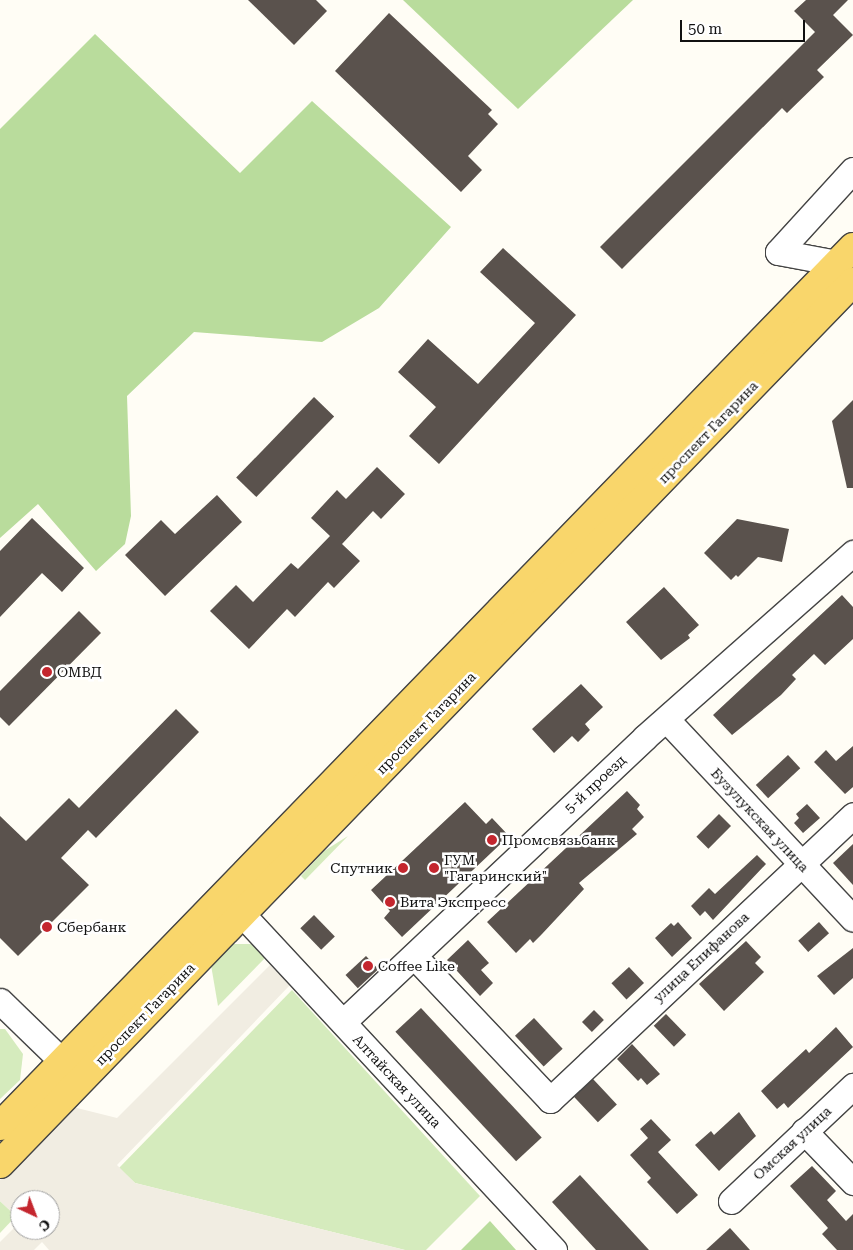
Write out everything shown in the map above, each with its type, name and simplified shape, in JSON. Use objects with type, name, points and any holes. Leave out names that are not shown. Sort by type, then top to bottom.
[{"type":"main road","name":"проспект Гагарина","points":[[0,1164],[72,1071],[848,264]]},
{"type":"main road","name":"проспект Гагарина","points":[[0,1126],[72,1071]]},
{"type":"street","points":[[848,264],[778,252],[853,170]]},
{"type":"street","name":"5-й проезд","points":[[343,1022],[645,737],[667,720],[853,553]]},
{"type":"street","name":"Бузулукская улица","points":[[667,720],[853,919]]},
{"type":"street","name":"улица Епифанова","points":[[414,956],[550,1100],[853,815]]},
{"type":"street","name":"Алтайская улица","points":[[232,905],[554,1250]]},
{"type":"street","points":[[0,1001],[72,1071]]},
{"type":"street","name":"Омская улица","points":[[731,1201],[853,1086]]},
{"type":"street","points":[[804,1131],[853,1182]]},
{"type":"green space","points":[[403,0],[633,0],[518,109]]},
{"type":"green space","points":[[95,34],[240,173],[312,101],[451,227],[379,308],[322,342],[194,332],[127,396],[131,516],[125,544],[96,571],[38,504],[0,538],[0,129]]},
{"type":"green space","points":[[348,836],[305,880],[301,876],[324,851]]},
{"type":"green space","points":[[232,944],[251,944],[265,958],[218,1006],[211,965]]},
{"type":"green space","points":[[292,990],[480,1196],[426,1250],[405,1250],[135,1183],[119,1168]]},
{"type":"green space","points":[[0,1029],[5,1029],[23,1054],[20,1080],[0,1099]]},
{"type":"green space","points":[[0,1201],[10,1210],[10,1222],[0,1233]]},
{"type":"green space","points":[[490,1221],[516,1250],[461,1250]]},
{"type":"shaded area","points":[[270,965],[290,985],[117,1165],[135,1183],[405,1250],[49,1250],[42,1242],[34,1250],[0,1250],[0,1242],[10,1232],[10,1240],[60,1240],[60,1190],[10,1190],[10,1210],[0,1201],[0,1180],[73,1107],[117,1118]]},
{"type":"building","points":[[248,0],[316,0],[327,11],[294,45]]},
{"type":"building","points":[[806,0],[848,0],[833,15],[853,35],[817,70],[824,77],[787,113],[782,108],[622,269],[600,247],[815,32],[794,11]]},
{"type":"building","points":[[389,13],[492,110],[488,114],[498,124],[468,156],[482,170],[461,192],[335,71]]},
{"type":"building","points":[[503,248],[576,315],[439,464],[409,436],[436,407],[398,372],[428,339],[478,384],[535,323],[480,272]]},
{"type":"building","points":[[314,397],[334,416],[256,497],[236,478]]},
{"type":"building","points":[[853,400],[853,488],[847,488],[832,421]]},
{"type":"building","points":[[377,467],[405,494],[381,519],[373,511],[342,544],[360,561],[334,588],[328,582],[295,617],[287,609],[249,649],[210,611],[236,585],[253,602],[291,563],[298,569],[330,536],[311,518],[337,490],[346,499]]},
{"type":"building","points":[[217,495],[242,522],[165,596],[125,555],[161,520],[175,534]]},
{"type":"building","points":[[32,518],[84,568],[62,592],[42,573],[0,617],[0,551]]},
{"type":"building","points":[[737,519],[789,529],[782,562],[758,557],[738,577],[736,575],[731,580],[704,553]]},
{"type":"building","points":[[664,587],[699,625],[688,635],[690,638],[661,660],[626,622]]},
{"type":"building","points":[[842,595],[853,607],[853,639],[825,665],[814,654],[792,675],[796,679],[781,695],[732,735],[713,715]]},
{"type":"building","points":[[79,611],[101,633],[9,726],[0,717],[0,691]]},
{"type":"building","points":[[581,684],[603,707],[585,724],[590,730],[578,742],[572,736],[554,753],[532,729]]},
{"type":"building","points":[[176,709],[199,732],[96,838],[88,830],[61,858],[89,885],[18,956],[0,938],[0,816],[26,841],[69,798],[79,808]]},
{"type":"building","points":[[853,746],[853,787],[845,794],[814,762],[826,750],[836,761]]},
{"type":"building","points":[[788,755],[800,768],[768,798],[756,785]]},
{"type":"building","points":[[627,791],[640,805],[637,809],[644,817],[632,829],[637,834],[579,883],[584,889],[533,943],[530,939],[516,953],[487,922]]},
{"type":"building","name":"ГУМ \"Гагаринский\"","points":[[465,802],[486,824],[492,818],[509,836],[402,937],[384,918],[390,911],[371,890]]},
{"type":"building","points":[[807,804],[820,818],[803,833],[794,823],[799,818],[796,814]]},
{"type":"building","points":[[719,814],[731,826],[708,849],[696,837]]},
{"type":"building","points":[[853,844],[853,885],[833,863]]},
{"type":"building","points":[[757,855],[766,864],[713,920],[705,911],[700,916],[691,906],[709,888],[715,894]]},
{"type":"building","points":[[314,915],[335,937],[321,950],[300,928]]},
{"type":"building","points":[[678,922],[692,938],[672,957],[655,938],[671,923],[674,926]]},
{"type":"building","points":[[819,922],[829,933],[808,952],[798,941]]},
{"type":"building","points":[[468,940],[489,963],[481,970],[493,983],[480,996],[447,960]]},
{"type":"building","points":[[746,941],[761,957],[755,963],[764,972],[724,1011],[699,984]]},
{"type":"building","points":[[853,948],[853,978],[834,995],[817,976]]},
{"type":"building","points":[[366,956],[378,969],[358,988],[346,975]]},
{"type":"building","points":[[629,967],[644,983],[626,999],[611,983]]},
{"type":"building","points":[[421,1008],[542,1137],[516,1161],[395,1032]]},
{"type":"building","points":[[594,1010],[604,1020],[592,1032],[582,1022]]},
{"type":"building","points":[[666,1014],[686,1035],[674,1047],[654,1026]]},
{"type":"building","points":[[534,1018],[563,1049],[544,1066],[515,1036]]},
{"type":"building","points":[[836,1027],[853,1047],[788,1108],[784,1103],[777,1109],[761,1091],[806,1049],[809,1053]]},
{"type":"building","points":[[632,1044],[660,1074],[647,1085],[641,1078],[638,1081],[617,1059]]},
{"type":"building","points":[[593,1079],[617,1105],[598,1122],[574,1097]]},
{"type":"building","points":[[739,1112],[756,1136],[719,1171],[695,1145],[711,1131],[714,1135]]},
{"type":"building","points":[[651,1119],[671,1140],[658,1152],[698,1195],[677,1214],[647,1182],[651,1178],[630,1155],[648,1138],[640,1129]]},
{"type":"building","points":[[812,1166],[836,1191],[827,1200],[846,1221],[853,1214],[853,1250],[837,1250],[822,1234],[828,1228],[790,1186]]},
{"type":"building","points":[[580,1175],[649,1250],[596,1250],[552,1202]]},
{"type":"building","points":[[730,1228],[750,1250],[706,1250]]},
{"type":"place","name":"ОМВД","points":[[47,672]]},
{"type":"place","name":"Промсвязьбанк","points":[[492,840]]},
{"type":"place","name":"Спутник","points":[[403,868]]},
{"type":"place","name":"ГУМ \"Гагаринский\"","points":[[434,868]]},
{"type":"place","name":"Вита Экспресс","points":[[390,902]]},
{"type":"place","name":"Сбербанк","points":[[47,927]]},
{"type":"place","name":"Coffee Like","points":[[368,966]]}]
